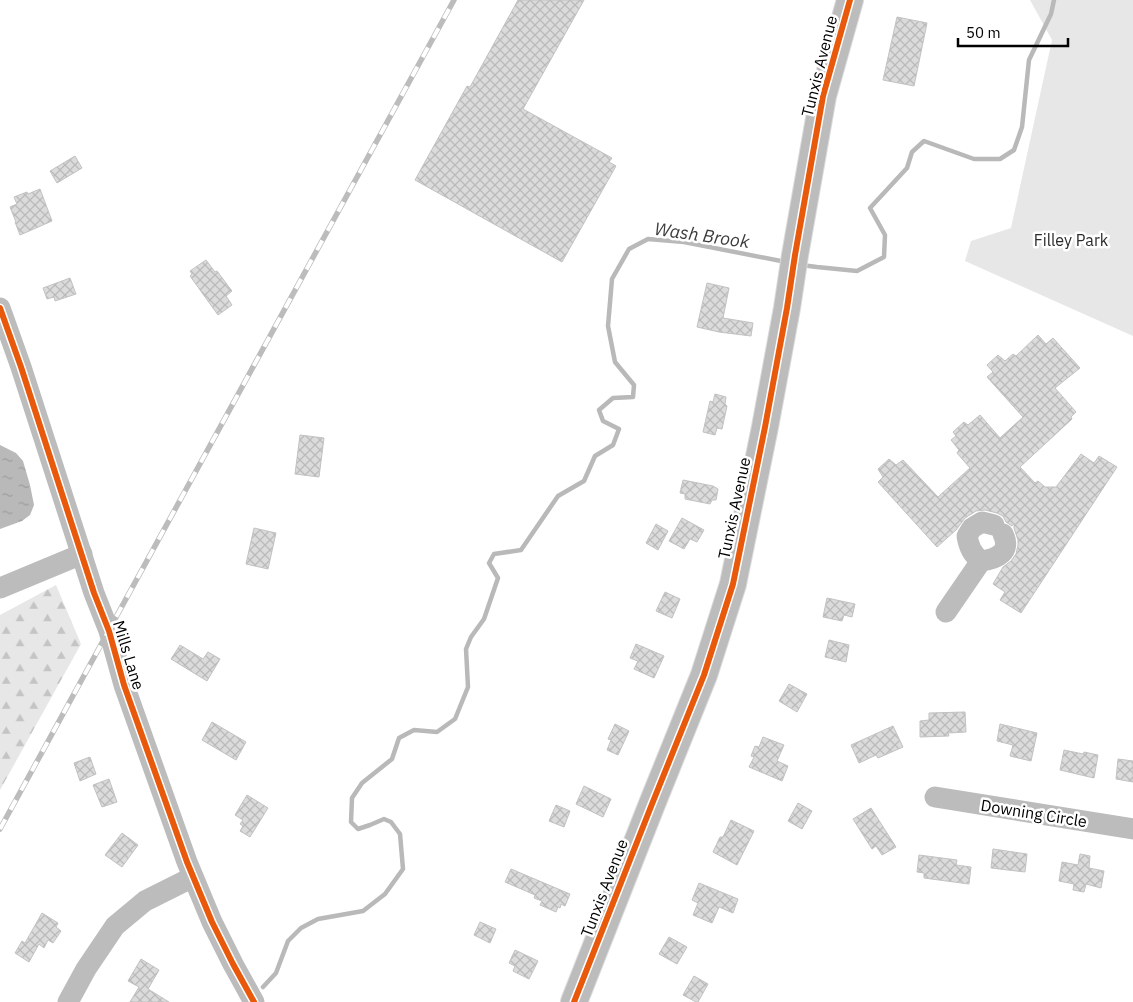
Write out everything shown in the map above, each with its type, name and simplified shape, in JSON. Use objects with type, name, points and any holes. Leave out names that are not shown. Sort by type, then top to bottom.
[{"type":"main road","name":"Tunxis Avenue","points":[[574,1002],[704,675],[733,584],[787,308],[824,96],[850,0]]},
{"type":"street","name":"Mills Lane","points":[[0,308],[108,631],[124,686],[193,877],[212,922],[254,1002]]},
{"type":"street","points":[[982,522],[999,529],[1006,540],[1006,546],[1001,554],[992,560],[981,561],[968,547],[967,536],[972,528],[982,522]]},
{"type":"street","points":[[0,588],[82,554]]},
{"type":"street","points":[[946,612],[981,561]]},
{"type":"street","name":"Downing Circle","points":[[935,797],[1133,829]]},
{"type":"street","points":[[68,1002],[86,969],[115,926],[145,901],[193,877]]},
{"type":"green space","name":"Filley Park","points":[[1030,0],[1133,0],[1133,336],[965,261],[971,241],[1011,228],[1052,40]]},
{"type":"green space","points":[[56,585],[81,644],[0,790],[0,615]]},
{"type":"water","points":[[0,445],[16,453],[23,461],[34,505],[30,515],[22,521],[0,529]]},
{"type":"building","points":[[518,0],[584,0],[523,109],[612,158],[609,162],[616,166],[562,262],[415,180],[467,86],[470,87]]},
{"type":"building","points":[[897,17],[927,23],[914,86],[883,80]]},
{"type":"building","points":[[75,156],[82,168],[57,183],[50,171]]},
{"type":"building","points":[[40,189],[52,221],[20,235],[10,207],[17,204],[14,197]]},
{"type":"building","points":[[206,260],[232,291],[226,296],[232,305],[218,315],[190,276],[192,274],[190,271]]},
{"type":"building","points":[[70,278],[76,294],[55,301],[54,297],[47,299],[43,288]]},
{"type":"building","points":[[707,283],[729,288],[723,318],[753,323],[751,336],[697,327]]},
{"type":"building","points":[[1038,335],[1046,344],[1053,338],[1080,368],[1055,388],[1076,412],[1071,417],[1072,419],[1020,467],[1035,483],[1038,481],[1045,487],[1056,487],[1081,454],[1094,463],[1099,456],[1117,467],[1021,613],[1000,600],[1005,592],[993,584],[1003,567],[1016,554],[1018,540],[1014,523],[1012,526],[1006,522],[1003,516],[997,513],[985,510],[976,511],[965,518],[956,530],[937,547],[878,482],[883,477],[878,469],[889,459],[896,465],[903,460],[938,497],[970,468],[957,453],[959,450],[951,440],[956,436],[953,432],[964,422],[968,425],[980,415],[1000,438],[1023,417],[987,377],[993,372],[987,365],[998,355],[1005,361],[1013,354],[1016,356]]},
{"type":"building","points":[[715,394],[726,397],[725,404],[727,406],[722,429],[717,428],[715,435],[703,432],[710,401],[713,402]]},
{"type":"building","points":[[300,435],[324,438],[319,477],[295,474]]},
{"type":"building","points":[[683,480],[713,486],[718,489],[716,500],[712,500],[710,504],[685,499],[685,494],[680,493]]},
{"type":"building","points":[[682,518],[704,530],[697,542],[690,539],[684,549],[669,541]]},
{"type":"building","points":[[656,524],[668,531],[658,550],[646,543]]},
{"type":"building","points":[[254,528],[276,533],[268,569],[246,564]]},
{"type":"building","points":[[665,592],[680,599],[672,618],[656,611]]},
{"type":"building","points":[[827,598],[855,604],[852,617],[844,615],[842,621],[823,617]]},
{"type":"building","points":[[829,640],[849,645],[846,662],[825,657]]},
{"type":"building","points":[[636,644],[664,656],[654,678],[634,669],[638,661],[630,658]]},
{"type":"building","points":[[180,645],[203,659],[208,652],[220,659],[207,681],[171,659]]},
{"type":"building","points":[[789,684],[807,694],[797,712],[779,701]]},
{"type":"building","points":[[965,712],[966,732],[948,733],[949,736],[920,737],[920,721],[929,720],[929,713]]},
{"type":"building","points":[[212,722],[246,742],[236,760],[202,740]]},
{"type":"building","points":[[615,724],[629,731],[618,755],[607,750],[611,740],[608,739]]},
{"type":"building","points":[[1000,724],[1037,733],[1031,761],[1010,756],[1013,745],[997,741]]},
{"type":"building","points":[[893,726],[903,747],[878,758],[876,755],[859,763],[851,745]]},
{"type":"building","points":[[763,737],[784,745],[777,761],[788,766],[782,781],[749,767],[754,757],[751,756],[755,746],[759,747]]},
{"type":"building","points":[[1064,750],[1098,755],[1094,778],[1060,770]]},
{"type":"building","points":[[90,757],[96,774],[80,781],[74,763]]},
{"type":"building","points":[[1118,759],[1133,761],[1133,782],[1116,779]]},
{"type":"building","points":[[109,779],[117,802],[102,807],[93,785]]},
{"type":"building","points":[[584,786],[611,799],[603,817],[576,804]]},
{"type":"building","points":[[247,795],[268,808],[250,837],[240,831],[243,826],[240,824],[243,820],[235,815]]},
{"type":"building","points":[[798,803],[812,811],[802,829],[788,821]]},
{"type":"building","points":[[556,805],[570,811],[564,827],[549,821]]},
{"type":"building","points":[[871,808],[896,847],[882,855],[876,846],[872,849],[853,819]]},
{"type":"building","points":[[731,820],[754,831],[737,865],[713,852]]},
{"type":"building","points":[[122,833],[138,845],[122,867],[105,855]]},
{"type":"building","points":[[993,849],[1027,854],[1025,872],[991,868]]},
{"type":"building","points":[[1080,854],[1090,856],[1089,868],[1104,871],[1101,888],[1086,884],[1084,892],[1073,890],[1074,884],[1059,881],[1062,862],[1078,865]]},
{"type":"building","points":[[919,855],[957,860],[956,865],[971,867],[969,884],[924,878],[924,873],[917,872]]},
{"type":"building","points":[[511,869],[570,894],[565,906],[561,904],[556,912],[540,905],[542,901],[534,898],[535,895],[505,882]]},
{"type":"building","points":[[699,883],[738,899],[733,913],[719,907],[712,923],[693,915],[698,903],[692,900]]},
{"type":"building","points":[[42,913],[58,923],[56,927],[61,931],[53,943],[48,940],[44,948],[39,944],[29,962],[15,953],[22,941],[25,943]]},
{"type":"building","points":[[480,922],[496,929],[490,943],[474,935]]},
{"type":"building","points":[[669,937],[687,947],[677,964],[659,954]]},
{"type":"building","points":[[515,950],[538,961],[529,979],[513,971],[515,966],[509,963]]},
{"type":"building","points":[[141,959],[159,970],[148,989],[169,1002],[130,1002],[139,987],[128,981]]},
{"type":"building","points":[[694,976],[708,984],[698,1002],[683,995]]},
{"type":"waterway","name":"Wash Brook","points":[[801,265],[857,271],[884,257],[885,235],[870,208],[907,168],[912,152],[924,141],[974,159],[1000,159],[1014,150],[1022,127],[1029,60],[1051,14],[1054,0]]},
{"type":"waterway","name":"Wash Brook","points":[[263,987],[276,973],[288,941],[301,928],[318,919],[363,911],[385,894],[403,869],[400,834],[391,822],[384,819],[358,829],[351,822],[352,798],[362,783],[392,759],[399,738],[414,730],[437,732],[455,719],[468,687],[466,649],[471,637],[484,619],[498,578],[489,563],[494,554],[521,550],[558,496],[584,481],[595,456],[613,445],[619,429],[603,421],[599,410],[613,398],[633,397],[634,385],[615,362],[608,326],[612,279],[629,249],[648,239],[684,242],[786,262]]},
{"type":"railway","points":[[0,829],[454,0]]},
{"type":"cycle path","points":[[574,1002],[704,675],[733,584],[787,308],[823,96],[850,0]]},
{"type":"cycle path","points":[[0,308],[94,593],[109,631],[124,685],[187,862],[212,922],[254,1002]]}]
